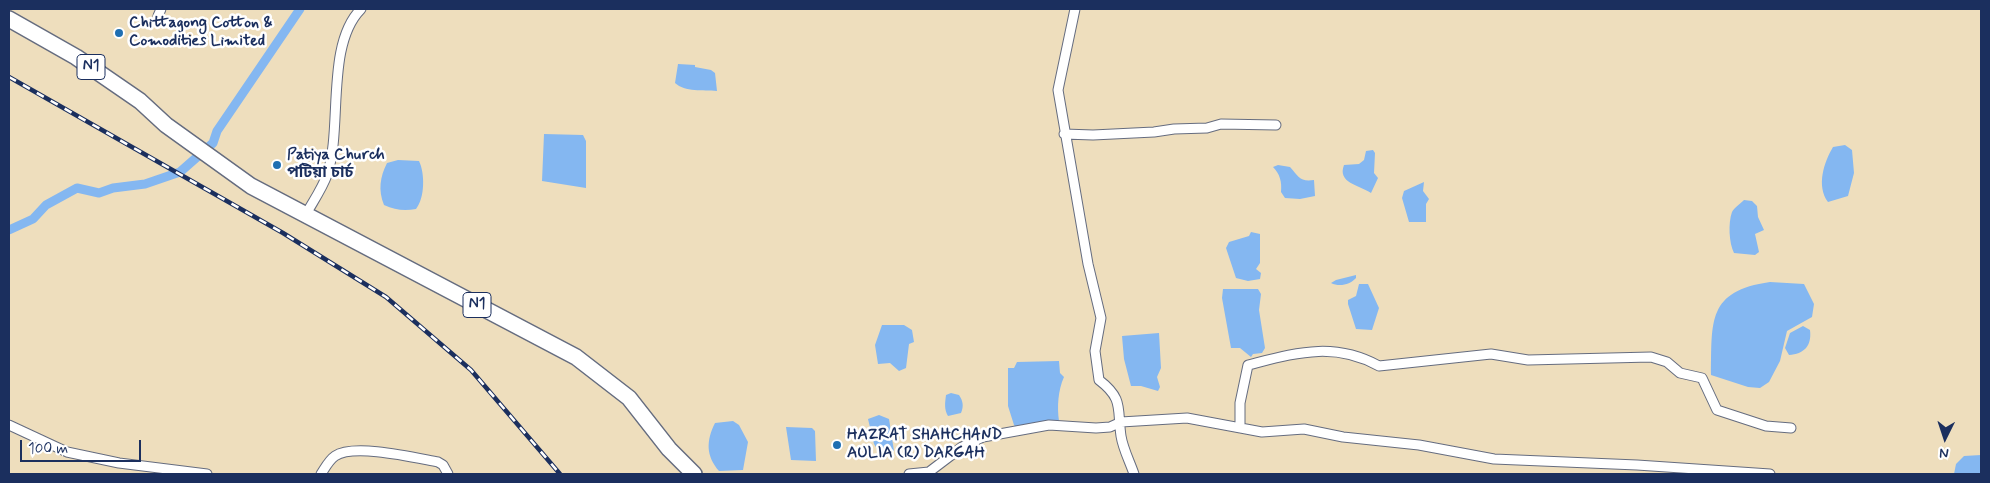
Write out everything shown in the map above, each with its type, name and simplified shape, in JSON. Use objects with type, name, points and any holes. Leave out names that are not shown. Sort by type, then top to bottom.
[{"type":"highway","name":"N1","points":[[9,19],[76,57],[140,101],[166,125],[231,173],[305,216],[576,356],[629,398],[668,448],[694,474]]},
{"type":"street","points":[[305,216],[327,175],[339,61],[352,18],[361,9]]},
{"type":"street","points":[[1074,9],[1058,90],[1064,134],[1088,264],[1102,318],[1095,351],[1099,380],[1112,390],[1117,398],[1122,436],[1135,474]]},
{"type":"street","points":[[1064,134],[1093,136],[1206,128],[1221,124],[1276,125]]},
{"type":"street","points":[[1240,428],[1240,403],[1248,366],[1300,353],[1323,350],[1365,358],[1379,366],[1491,354],[1528,360],[1651,357],[1667,362],[1680,373],[1702,378],[1717,410],[1766,426],[1791,428]]},
{"type":"street","points":[[910,474],[929,472],[962,447],[983,437],[1050,425],[1096,428],[1110,427],[1121,422],[1187,418],[1262,432],[1304,429],[1343,437],[1420,445],[1494,459],[1673,466],[1770,474]]},
{"type":"street","points":[[9,425],[68,452],[119,464],[207,474]]},
{"type":"street","points":[[321,474],[334,457],[342,453],[369,451],[396,453],[438,462],[443,465],[448,474]]},
{"type":"water","points":[[678,64],[695,65],[695,67],[711,70],[715,73],[717,91],[694,90],[679,86],[675,83]]},
{"type":"water","points":[[544,134],[583,135],[586,141],[586,188],[542,181]]},
{"type":"water","points":[[1845,145],[1852,150],[1854,173],[1848,196],[1828,202],[1822,189],[1824,167],[1833,147]]},
{"type":"water","points":[[1373,150],[1375,153],[1374,173],[1378,178],[1371,193],[1346,180],[1343,171],[1344,165],[1359,164],[1364,160],[1366,151]]},
{"type":"water","points":[[398,160],[419,161],[421,166],[422,192],[416,209],[400,210],[384,205],[380,189],[383,173],[387,163]]},
{"type":"water","points":[[1278,165],[1290,167],[1303,179],[1314,180],[1315,196],[1300,199],[1285,198],[1281,192],[1279,175],[1273,167]]},
{"type":"water","points":[[1424,182],[1423,191],[1429,199],[1426,204],[1426,222],[1409,222],[1402,198],[1404,191]]},
{"type":"water","points":[[1744,200],[1752,201],[1757,206],[1758,217],[1764,230],[1755,234],[1759,252],[1755,255],[1734,253],[1730,239],[1732,212]]},
{"type":"water","points":[[1251,232],[1260,234],[1260,263],[1256,269],[1261,273],[1260,279],[1248,281],[1236,278],[1226,248],[1229,242],[1249,236]]},
{"type":"water","points":[[1356,275],[1356,278],[1348,284],[1337,285],[1331,283],[1336,280]]},
{"type":"water","points":[[1770,282],[1804,284],[1814,304],[1812,317],[1787,331],[1780,361],[1769,382],[1760,388],[1748,387],[1711,375],[1713,324],[1717,312],[1724,301],[1734,293],[1749,286]]},
{"type":"water","points":[[1359,284],[1368,284],[1379,308],[1372,330],[1356,329],[1348,304],[1348,300],[1356,296]]},
{"type":"water","points":[[1223,289],[1258,289],[1261,294],[1259,310],[1265,348],[1262,353],[1253,354],[1251,357],[1240,348],[1231,348],[1222,298]]},
{"type":"water","points":[[882,325],[904,325],[912,330],[914,342],[909,344],[906,368],[899,371],[890,363],[878,364],[875,345]]},
{"type":"water","points":[[1803,326],[1810,330],[1810,341],[1803,351],[1789,355],[1785,348],[1790,333]]},
{"type":"water","points":[[1159,333],[1161,368],[1157,377],[1160,387],[1158,391],[1141,386],[1131,386],[1124,359],[1122,336]]},
{"type":"water","points":[[1059,361],[1060,373],[1064,377],[1058,399],[1059,421],[1016,427],[1008,406],[1008,368],[1014,368],[1017,362]]},
{"type":"water","points":[[951,393],[959,395],[963,408],[961,413],[948,416],[945,408],[946,395]]},
{"type":"water","points":[[879,415],[889,419],[894,451],[881,455],[874,444],[868,419]]},
{"type":"water","points":[[733,421],[739,425],[748,442],[743,470],[719,471],[710,454],[710,436],[715,423]]},
{"type":"water","points":[[786,427],[812,428],[815,431],[816,461],[791,460]]},
{"type":"water","points":[[1981,455],[1981,474],[1954,474],[1956,464],[1964,456]]},
{"type":"waterway","points":[[9,230],[33,219],[46,205],[77,188],[99,193],[113,188],[145,184],[180,172],[213,143],[217,131],[300,9]]},
{"type":"railway","points":[[9,77],[283,233],[386,297],[471,370],[560,474]]},
{"type":"place","name":"Chittagong Cotton & Comodities Limited","points":[[119,33]]},
{"type":"place","name":"Patiya Church পটিয়া চার্চ","points":[[277,165]]},
{"type":"place","name":"HAZRAT SHAHCHAND AULIA (R) DARGAH","points":[[837,445]]}]
